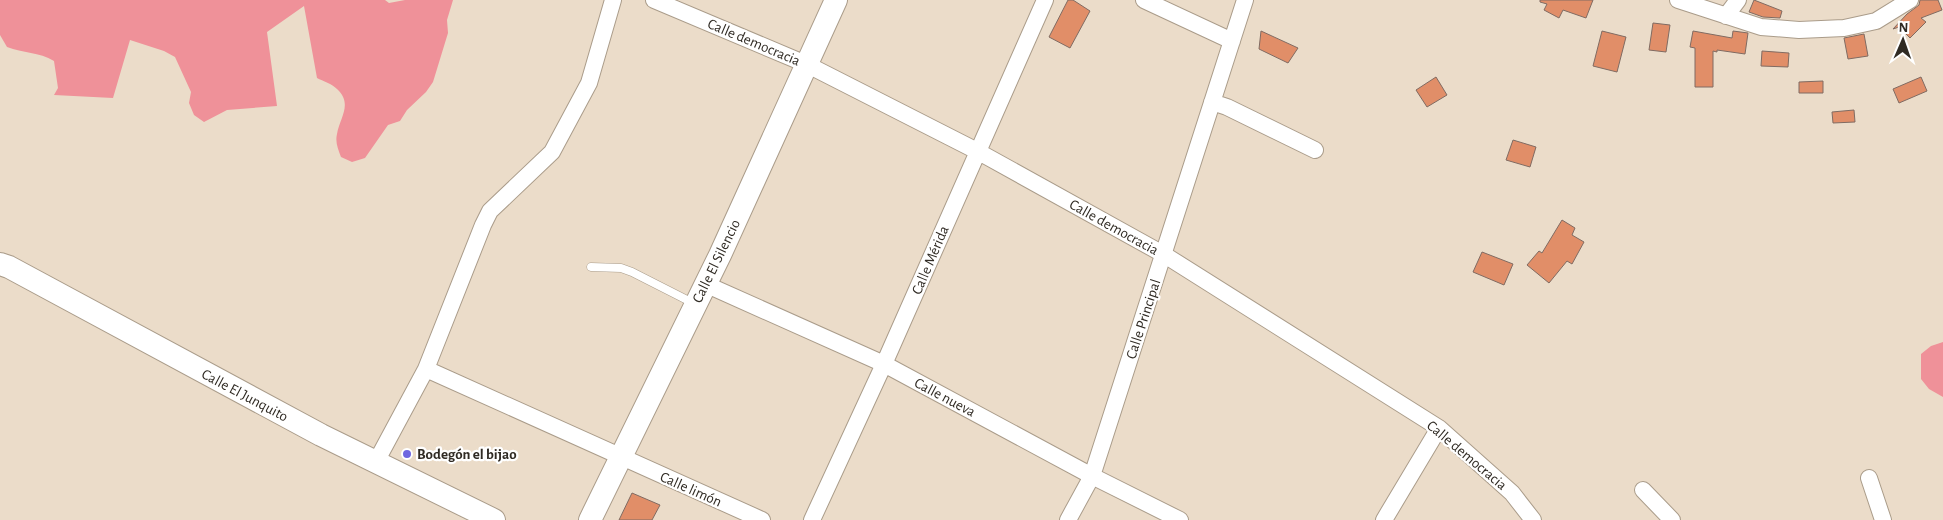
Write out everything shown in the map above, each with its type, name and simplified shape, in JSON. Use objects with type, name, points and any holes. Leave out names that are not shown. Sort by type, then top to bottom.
[{"type":"street","points":[[376,462],[426,369],[483,225],[490,212],[552,152],[589,83],[613,0]]},
{"type":"street","name":"Calle democracia","points":[[654,0],[806,64],[977,152],[1163,254],[1439,428],[1512,493],[1533,520]]},
{"type":"street","name":"Calle El Silencio","points":[[590,520],[720,255],[836,0]]},
{"type":"street","name":"Calle Mérida","points":[[812,520],[884,364],[1045,0]]},
{"type":"street","points":[[1144,0],[1232,41]]},
{"type":"street","name":"Calle Principal","points":[[1068,520],[1092,476],[1245,0]]},
{"type":"street","points":[[1678,0],[1761,27],[1799,30],[1844,28],[1876,21],[1910,0]]},
{"type":"street","points":[[1726,16],[1738,0]]},
{"type":"street","points":[[1212,102],[1227,107],[1315,150]]},
{"type":"street","name":"Calle El Junquito","points":[[0,264],[10,267],[321,435],[494,520]]},
{"type":"street","name":"Calle nueva","points":[[705,284],[884,364],[1092,476],[1180,520]]},
{"type":"street","name":"Calle limón","points":[[426,369],[762,520]]},
{"type":"street","points":[[1384,520],[1439,428]]},
{"type":"street","points":[[1869,478],[1883,520]]},
{"type":"street","points":[[1643,490],[1672,520]]},
{"type":"lane","points":[[591,266],[621,268],[632,272],[695,304]]},
{"type":"shaded area","points":[[0,0],[385,0],[389,3],[405,0],[453,0],[447,20],[448,33],[433,82],[426,92],[407,110],[400,121],[388,125],[365,158],[352,162],[341,157],[336,137],[344,111],[344,100],[335,87],[317,78],[304,6],[267,32],[277,106],[227,110],[204,122],[194,115],[189,103],[191,92],[175,57],[164,51],[130,40],[113,98],[54,95],[58,88],[54,61],[43,56],[7,47],[0,35]]},
{"type":"shaded area","points":[[1943,342],[1943,397],[1929,389],[1921,379],[1921,354],[1931,346]]},
{"type":"building","points":[[1068,0],[1073,0],[1090,11],[1070,48],[1049,37]]},
{"type":"building","points":[[1540,0],[1593,0],[1586,18],[1563,10],[1559,18],[1544,10],[1547,4],[1540,2]]},
{"type":"building","points":[[1754,0],[1782,11],[1780,18],[1763,17],[1749,12]]},
{"type":"building","points":[[1920,0],[1938,0],[1942,10],[1921,18],[1926,22],[1910,38],[1899,27],[1893,29],[1907,14],[1919,5]]},
{"type":"building","points":[[1653,23],[1670,25],[1666,52],[1649,50]]},
{"type":"building","points":[[1261,31],[1298,48],[1288,63],[1259,49]]},
{"type":"building","points":[[1602,31],[1626,37],[1617,72],[1593,66]]},
{"type":"building","points":[[1693,31],[1732,38],[1733,31],[1748,33],[1745,54],[1713,51],[1713,87],[1695,87],[1695,48],[1690,47]]},
{"type":"building","points":[[1864,34],[1868,56],[1848,59],[1844,38]]},
{"type":"building","points":[[1762,51],[1789,53],[1788,67],[1761,66]]},
{"type":"building","points":[[1436,77],[1447,95],[1427,107],[1416,90]]},
{"type":"building","points":[[1921,77],[1927,91],[1899,103],[1893,89]]},
{"type":"building","points":[[1823,81],[1823,93],[1799,93],[1799,82]]},
{"type":"building","points":[[1854,110],[1855,122],[1833,123],[1832,112]]},
{"type":"building","points":[[1513,140],[1536,147],[1530,167],[1506,160]]},
{"type":"building","points":[[1562,220],[1575,228],[1572,235],[1584,242],[1572,264],[1567,261],[1549,283],[1527,265],[1539,251],[1542,253]]},
{"type":"building","points":[[1482,252],[1513,264],[1504,285],[1473,272]]},
{"type":"building","points":[[632,493],[660,505],[652,520],[619,520]]},
{"type":"place","name":"Bodegón el bijao","points":[[407,454]]}]
